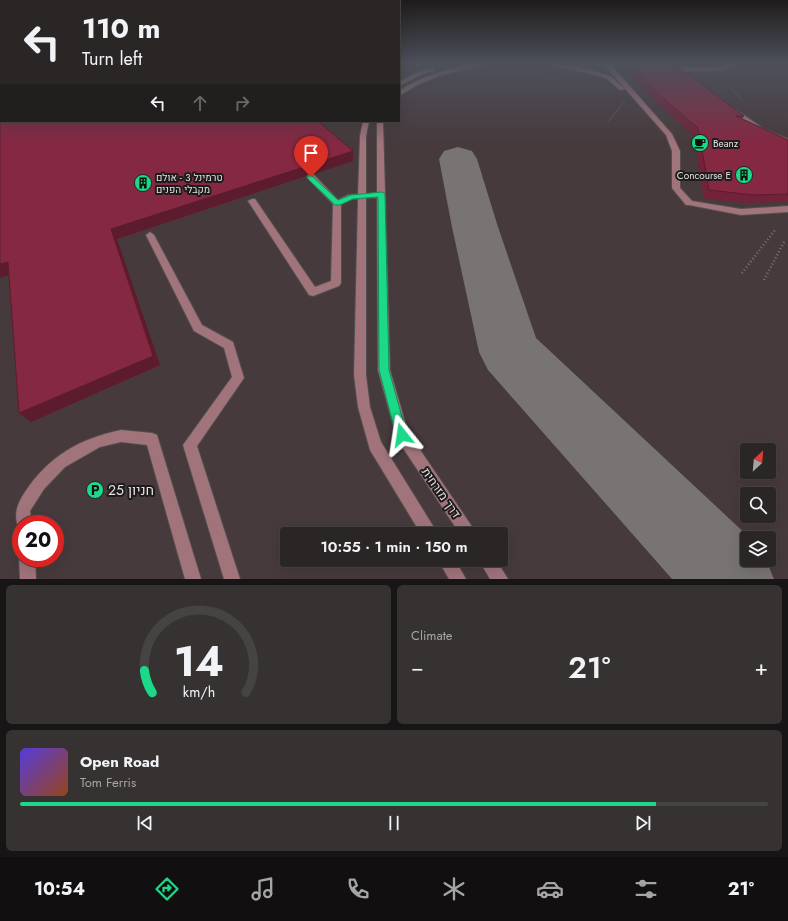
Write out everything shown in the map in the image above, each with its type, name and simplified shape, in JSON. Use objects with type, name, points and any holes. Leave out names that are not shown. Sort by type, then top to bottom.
[{"type":"street","points":[[623,90],[650,114],[669,134],[676,151],[676,188],[689,204],[741,212],[788,209]]},
{"type":"street","points":[[633,90],[650,114]]},
{"type":"street","points":[[725,104],[762,130],[788,141]]},
{"type":"street","points":[[366,122],[363,136],[360,375],[364,407],[375,445],[426,527]]},
{"type":"street","name":"דרך מזרחית","points":[[380,122],[384,370],[402,435],[465,527]]},
{"type":"street","points":[[252,201],[313,292],[336,283],[337,203],[311,177]]},
{"type":"street","points":[[337,203],[351,197],[382,194]]},
{"type":"street","points":[[150,235],[198,328],[229,345],[238,378],[190,445],[232,579]]},
{"type":"street","points":[[23,515],[23,509],[39,484],[60,462],[72,454],[98,442],[121,436],[152,439],[193,579]]},
{"type":"street","points":[[27,567],[28,579]]},
{"type":"street","points":[[450,567],[458,579]]},
{"type":"street","points":[[492,567],[500,579]]},
{"type":"path","points":[[609,121],[624,101]]},
{"type":"path","points":[[742,273],[775,230]]},
{"type":"path","points":[[764,280],[785,240]]},
{"type":"shaded area","points":[[400,90],[788,90],[788,579],[0,579],[0,122],[400,122]]},
{"type":"building","name":"Concourse E","points":[[654,90],[709,90],[744,116],[736,116],[788,140],[788,194],[754,195],[709,190],[698,128]]},
{"type":"building","name":"טרמינל 3 - אולם מקבלי הפנים","points":[[0,122],[319,122],[353,151],[313,164],[306,164],[304,167],[111,229],[153,356],[19,413],[8,262],[0,264]]},
{"type":"taxiway","points":[[458,159],[475,227],[510,352],[730,579]]},
{"type":"place","name":"Beanz","points":[[700,143]]},
{"type":"place","name":"Concourse E","points":[[744,175]]},
{"type":"place","name":"טרמינל 3 - אולם מקבלי הפנים","points":[[143,183]]},
{"type":"place","name":"חניון 25","points":[[95,490]]},
{"type":"route","points":[[311,177],[337,203],[351,197],[382,194],[384,370],[402,435]]}]
